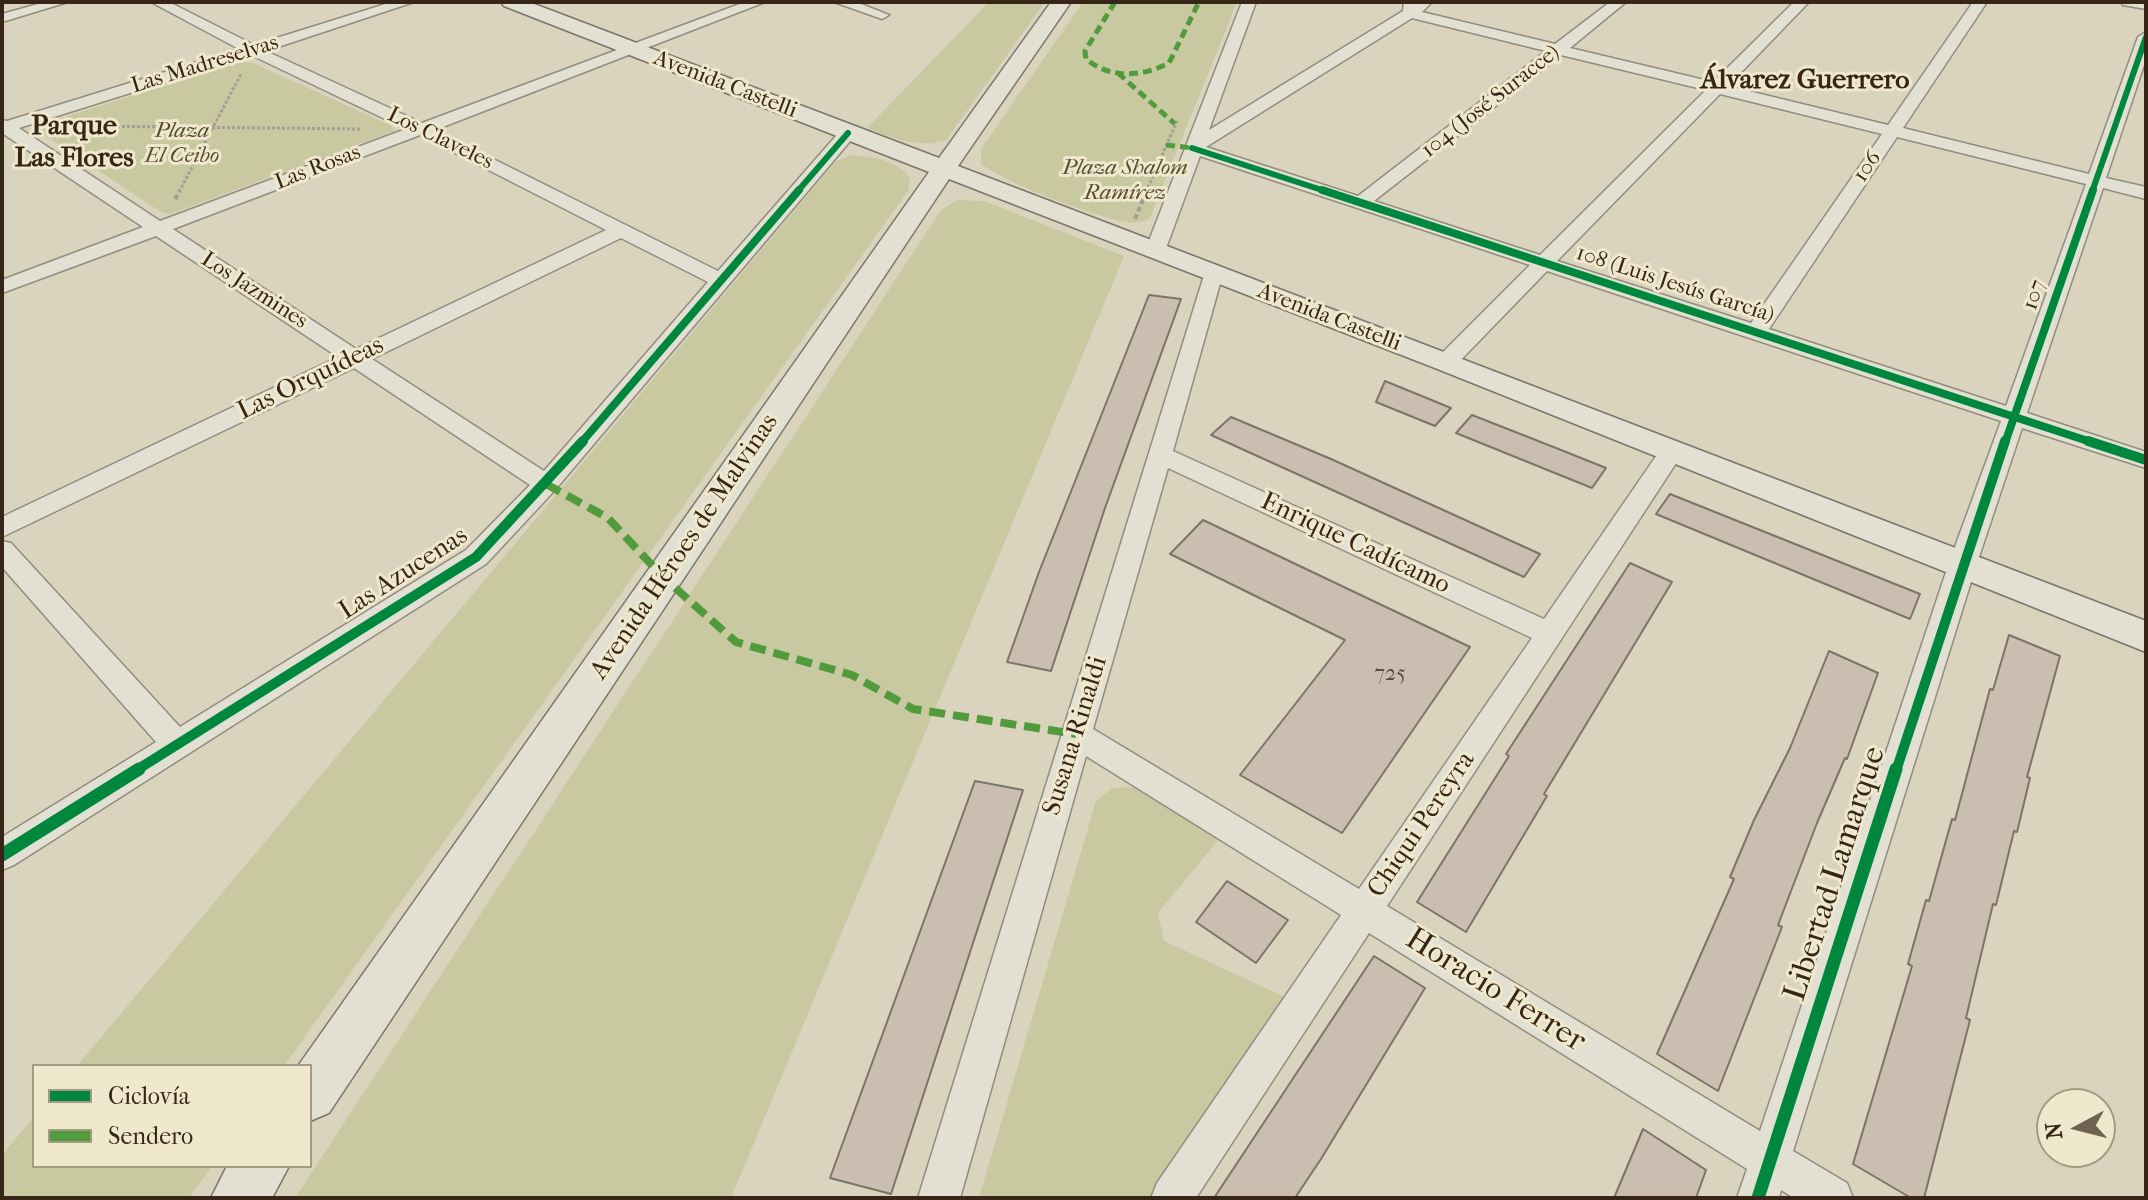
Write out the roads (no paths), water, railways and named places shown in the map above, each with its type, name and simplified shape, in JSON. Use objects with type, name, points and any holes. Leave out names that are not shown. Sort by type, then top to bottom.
[{"type":"main road","name":"Avenida Castelli","points":[[511,2],[1446,362],[2146,637]]},
{"type":"main road","name":"Avenida Héroes de Malvinas","points":[[312,1091],[1061,2]]},
{"type":"main road","points":[[239,1198],[260,1168]]},
{"type":"street","points":[[2,18],[61,2]]},
{"type":"street","name":"Los Claveles","points":[[158,2],[421,129],[720,280]]},
{"type":"street","name":"Las Madreselvas","points":[[3,126],[407,2]]},
{"type":"street","name":"Las Rosas","points":[[2,287],[758,2]]},
{"type":"street","points":[[841,2],[882,15]]},
{"type":"street","points":[[1155,251],[1249,2]]},
{"type":"street","points":[[1192,148],[1411,7],[1428,2]]},
{"type":"street","name":"104 (José Suracce)","points":[[1362,202],[1619,2]]},
{"type":"street","points":[[1446,362],[1802,2]]},
{"type":"street","name":"106","points":[[1756,332],[1980,2]]},
{"type":"street","points":[[2128,2],[2146,5]]},
{"type":"street","points":[[1411,7],[1559,49],[2146,193]]},
{"type":"street","name":"107","points":[[1962,566],[2146,37]]},
{"type":"street","name":"Los Jazmines","points":[[3,126],[546,484]]},
{"type":"street","name":"Las Azucenas","points":[[2,855],[476,557],[546,484],[848,133]]},
{"type":"street","name":"108 (Luis Jesús García)","points":[[1192,148],[2146,460]]},
{"type":"street","name":"Las Orquídeas","points":[[2,528],[621,230]]},
{"type":"street","name":"Susana Rinaldi","points":[[939,1198],[1213,273]]},
{"type":"street","name":"Chiqui Pereyra","points":[[1172,1198],[1672,451]]},
{"type":"street","name":"Enrique Cadícamo","points":[[1160,455],[1550,634]]},
{"type":"street","points":[[2,550],[176,744]]},
{"type":"street","name":"Libertad Lamarque","points":[[1758,1198],[1962,566]]},
{"type":"street","name":"Horacio Ferrer","points":[[1076,734],[1832,1198]]},
{"type":"district","name":"Álvarez Guerrero","points":[[1805,81]]},
{"type":"district","name":"Parque Las Flores","points":[[74,143]]},
{"type":"park label","name":"Plaza El Ceibo","points":[[182,144]]},
{"type":"park label","name":"Plaza Shalom Ramírez","points":[[1125,182]]}]
